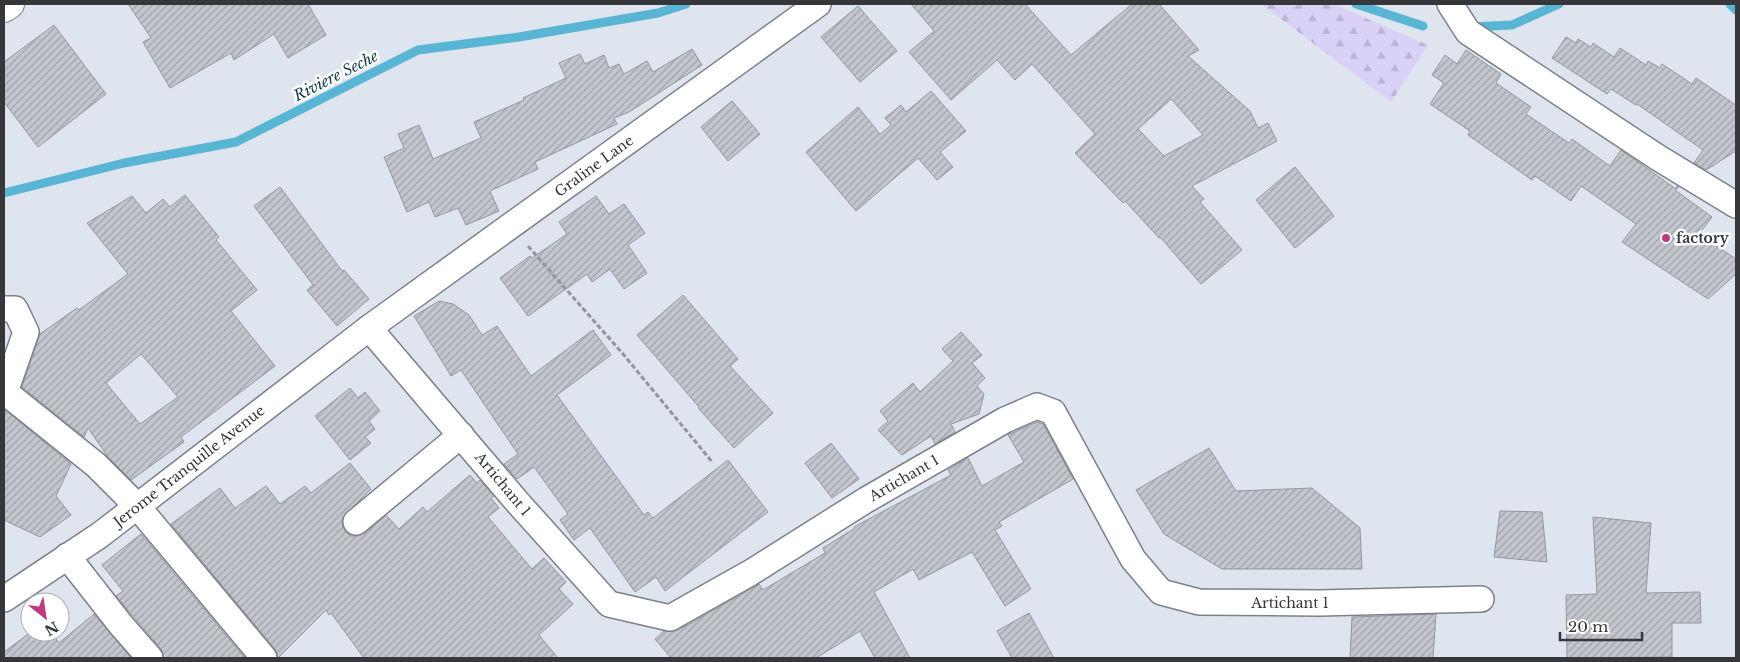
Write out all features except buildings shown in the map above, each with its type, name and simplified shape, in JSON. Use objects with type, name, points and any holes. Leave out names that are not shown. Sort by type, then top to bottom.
[{"type":"street","points":[[4,8],[10,4]]},
{"type":"street","name":"Graline Lane","points":[[369,328],[818,4]]},
{"type":"street","points":[[1450,4],[1468,32],[1657,157],[1736,205]]},
{"type":"street","points":[[4,309],[15,309],[26,332],[5,392],[96,465],[137,506],[264,658]]},
{"type":"street","name":"Artichant 1","points":[[369,328],[519,504],[609,604],[670,618],[750,573],[866,500],[1005,420],[1037,406],[1053,412],[1133,559],[1161,592],[1199,602],[1319,603],[1481,599]]},
{"type":"street","name":"Jerome Tranquille Avenue","points":[[5,597],[100,534],[369,328]]},
{"type":"street","points":[[356,522],[461,435]]},
{"type":"street","points":[[67,556],[121,625],[150,658]]},
{"type":"path","points":[[512,226],[623,354],[713,463]]},
{"type":"green space","points":[[1261,4],[1333,4],[1428,45],[1391,102]]},
{"type":"waterway","name":"Riviere Seche","points":[[4,193],[124,163],[236,142],[418,50],[519,37],[658,13],[686,4]]},
{"type":"waterway","points":[[1356,4],[1423,26]]},
{"type":"waterway","points":[[1470,27],[1512,25],[1559,4]]},
{"type":"waterway","points":[[1730,4],[1736,10]]},
{"type":"place","name":"factory","points":[[1666,238]]}]
